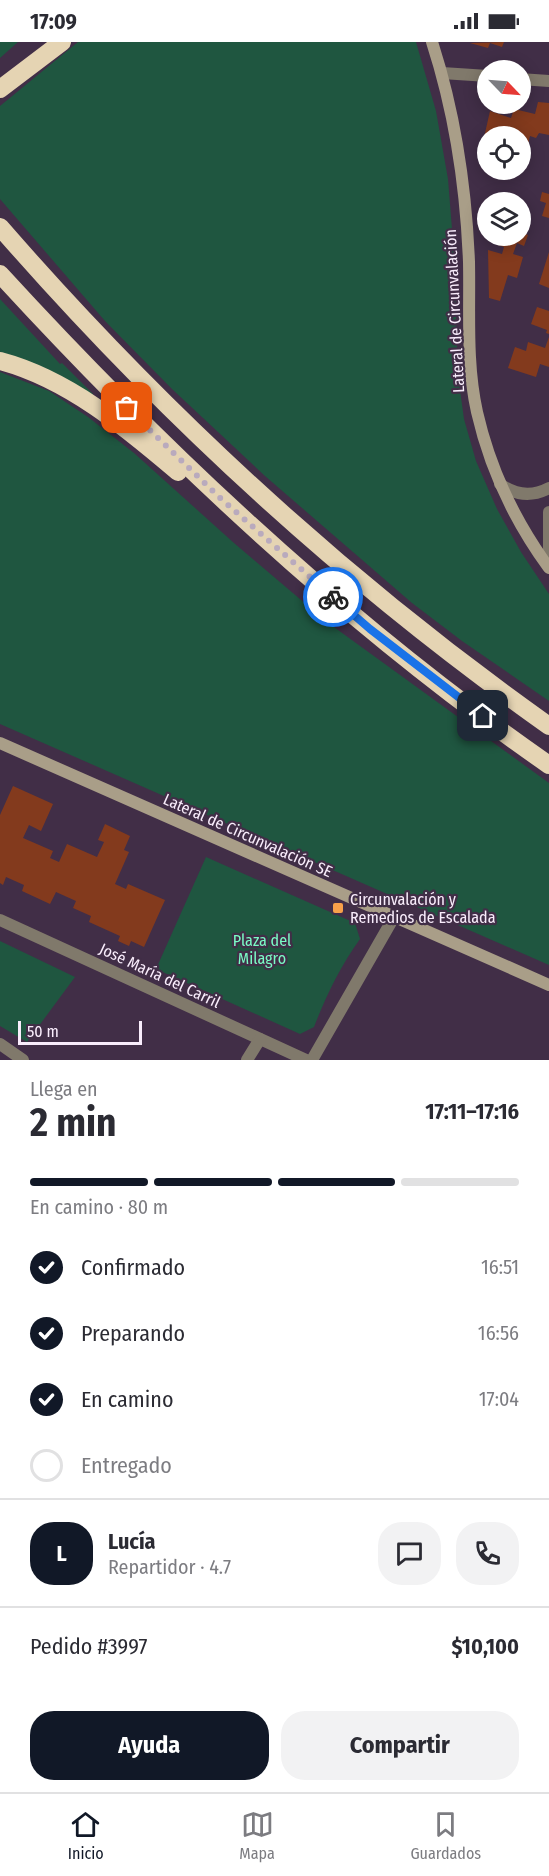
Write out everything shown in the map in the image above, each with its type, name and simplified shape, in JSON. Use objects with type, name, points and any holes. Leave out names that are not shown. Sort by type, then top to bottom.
[{"type":"highway","points":[[0,84],[41,42]]},
{"type":"highway","points":[[0,89],[62,42]]},
{"type":"highway","points":[[3,230],[127,366],[296,525],[398,611],[549,726]]},
{"type":"highway","points":[[0,274],[111,392],[271,544],[370,629],[549,765]]},
{"type":"highway","points":[[0,361],[51,381],[92,405],[271,544]]},
{"type":"street","points":[[432,42],[442,73],[477,75]]},
{"type":"street","name":"Lateral de Circunvalación","points":[[442,73],[458,148],[465,203],[473,391],[483,435],[500,484],[526,536],[549,568]]},
{"type":"street","points":[[531,80],[549,81]]},
{"type":"street","points":[[500,484],[520,493],[536,493],[549,488]]},
{"type":"street","points":[[549,512],[549,558]]},
{"type":"street","name":"Lateral de Circunvalación SE","points":[[0,743],[549,985]]},
{"type":"street","points":[[312,1060],[394,917]]},
{"type":"street","name":"José María del Carril","points":[[0,920],[306,1060]]},
{"type":"street","points":[[247,1060],[260,1039]]},
{"type":"street","points":[[0,1044],[23,1060]]},
{"type":"green space","points":[[0,42],[18,42],[0,58]]},
{"type":"green space","points":[[78,42],[416,42],[436,111],[448,179],[454,254],[458,376],[464,419],[476,461],[497,509],[521,552],[549,594],[549,701],[462,641],[412,603],[265,476],[172,389],[105,321],[0,199],[0,106]]},
{"type":"green space","points":[[0,299],[60,364],[62,363],[93,395],[21,359],[0,352]]},
{"type":"green space","points":[[0,372],[49,391],[88,417],[134,453],[234,543],[327,622],[549,783],[549,965],[0,724]]},
{"type":"green space","name":"Plaza del Milagro","points":[[206,857],[355,923],[360,939],[334,982],[314,1027],[300,1034],[156,969]]},
{"type":"green space","points":[[0,941],[75,977],[27,1042],[0,1026]]},
{"type":"building","points":[[504,42],[502,47],[490,43],[488,48],[470,43]]},
{"type":"building","points":[[538,102],[549,103],[549,135],[539,133],[536,138],[531,136],[531,126],[487,126],[489,114],[511,118],[512,114],[535,114]]},
{"type":"building","points":[[542,192],[549,194],[549,218],[542,216],[546,203],[540,201]]},
{"type":"building","points":[[501,246],[516,246],[513,254],[523,257],[517,278],[508,275],[500,301],[489,298],[488,250],[502,254],[504,247]]},
{"type":"building","points":[[549,252],[549,288],[539,284]]},
{"type":"building","points":[[537,307],[549,311],[549,334],[546,333],[547,330],[531,324]]},
{"type":"building","points":[[549,337],[549,367],[540,364],[536,377],[508,368],[515,347],[526,351],[528,342],[545,348]]},
{"type":"building","points":[[13,786],[53,804],[41,831],[29,825],[23,838],[53,851],[50,858],[59,862],[67,844],[97,857],[104,842],[98,840],[105,824],[130,836],[124,850],[129,852],[115,884],[126,889],[128,884],[165,900],[144,947],[131,941],[129,946],[118,941],[120,936],[89,922],[91,916],[73,908],[76,901],[56,892],[50,904],[22,891],[24,885],[6,877],[3,885],[0,883],[0,815]]},
{"type":"way so far","points":[[127,408],[219,497],[333,597]]},
{"type":"place","name":"Circunvalación y Remedios de Escalada","points":[[338,908]]},
{"type":"route","points":[[333,597],[370,629],[483,716]]}]
